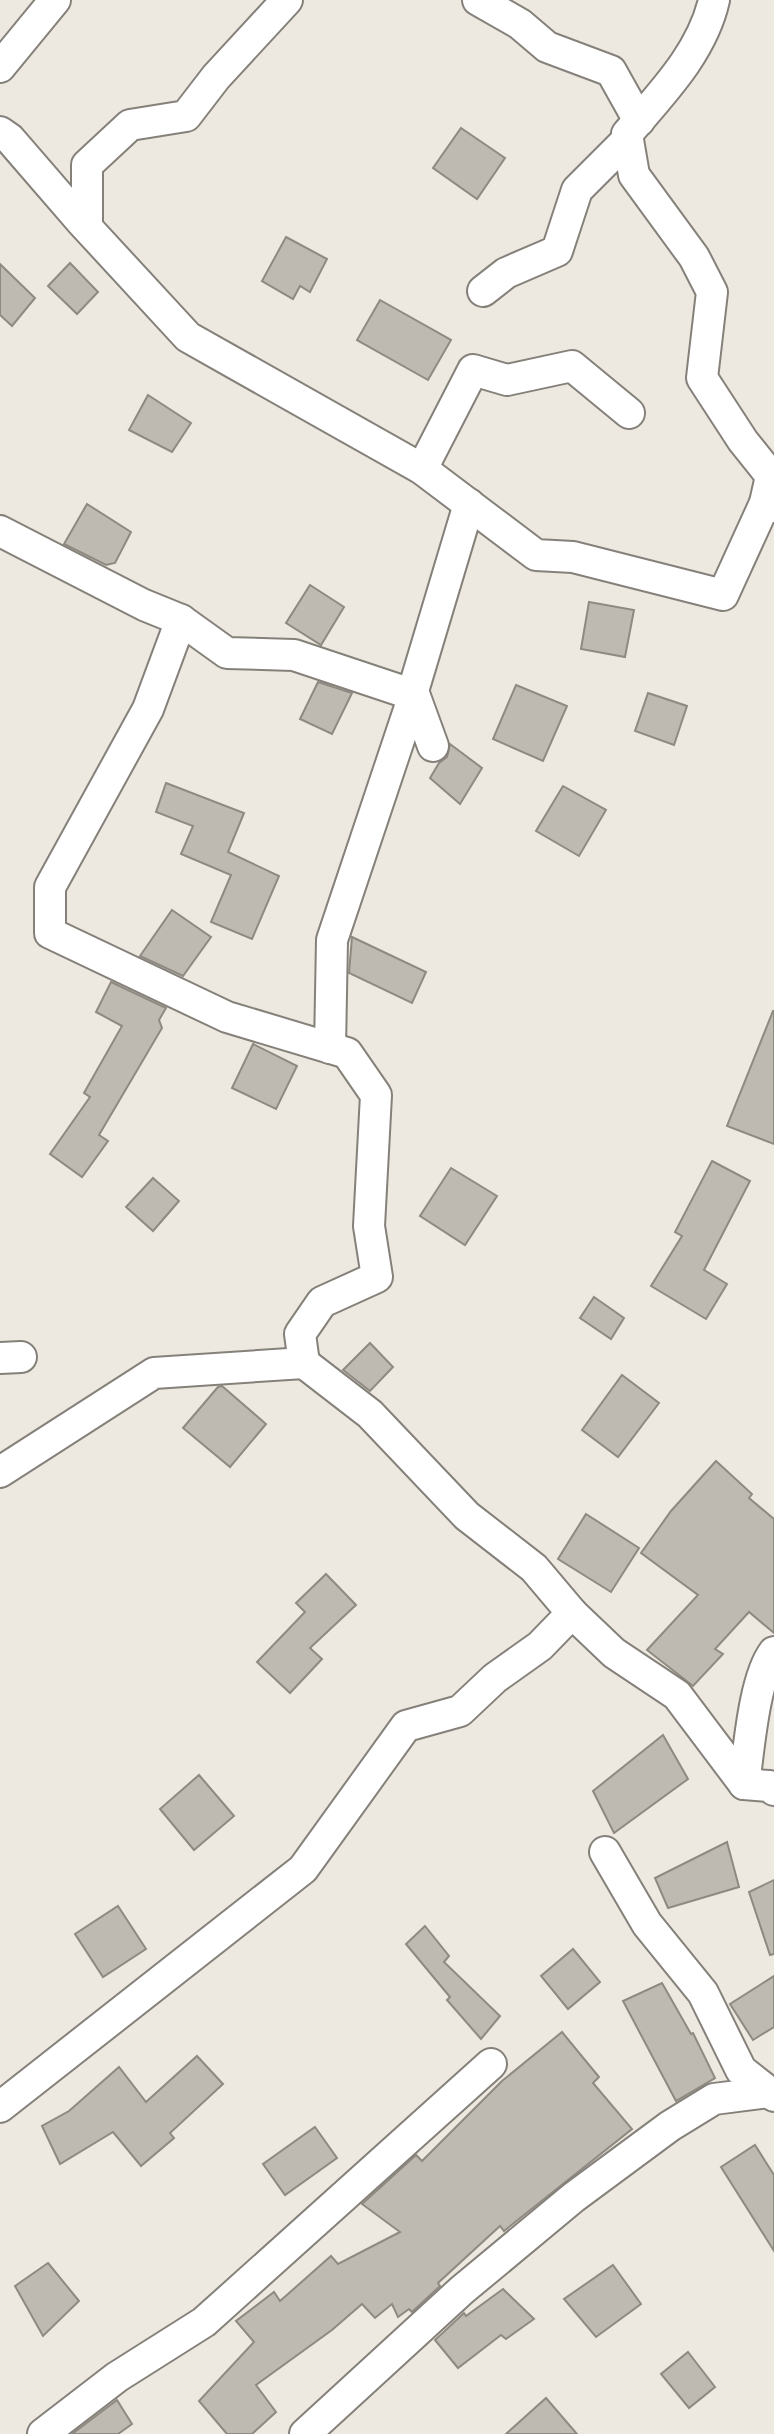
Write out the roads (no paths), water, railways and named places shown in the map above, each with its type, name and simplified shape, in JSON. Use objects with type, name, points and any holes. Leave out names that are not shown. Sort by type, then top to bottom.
[{"type":"street","points":[[0,67],[55,0]]},
{"type":"street","points":[[87,227],[87,165],[130,125],[186,116],[216,77],[287,0]]},
{"type":"street","points":[[0,132],[10,139],[188,337],[422,469],[536,555],[573,557],[723,595],[770,505],[771,476],[743,441],[702,378],[712,292],[694,257],[634,175],[633,130],[611,71],[547,47],[520,24],[478,0]]},
{"type":"street","points":[[483,291],[506,273],[557,251],[577,190],[633,130],[682,70],[714,0]]},
{"type":"street","points":[[422,469],[473,370],[507,380],[572,366],[629,413]]},
{"type":"street","points":[[433,746],[413,691],[469,504]]},
{"type":"street","points":[[0,531],[144,605],[181,620],[227,653],[294,655],[414,695]]},
{"type":"street","points":[[181,620],[148,709],[50,887],[50,933],[227,1017],[347,1053],[376,1095],[369,1226],[377,1277],[322,1302],[300,1334],[304,1363]]},
{"type":"street","points":[[330,1048],[332,940],[414,695]]},
{"type":"street","points":[[0,1472],[154,1373],[304,1363],[370,1414],[467,1516],[534,1568],[572,1613],[614,1653],[677,1695],[744,1784],[769,1786],[774,1790]]},
{"type":"street","points":[[0,2107],[303,1869],[406,1726],[460,1711],[495,1678],[540,1646],[572,1613]]},
{"type":"street","points":[[744,1784],[756,1707],[767,1662],[774,1652]]},
{"type":"street","points":[[605,1852],[647,1924],[703,1993],[741,2070],[771,2094]]},
{"type":"street","points":[[43,2434],[117,2377],[204,2322],[491,2064]]},
{"type":"street","points":[[305,2434],[462,2290],[574,2197],[670,2126],[714,2099],[771,2094]]}]
